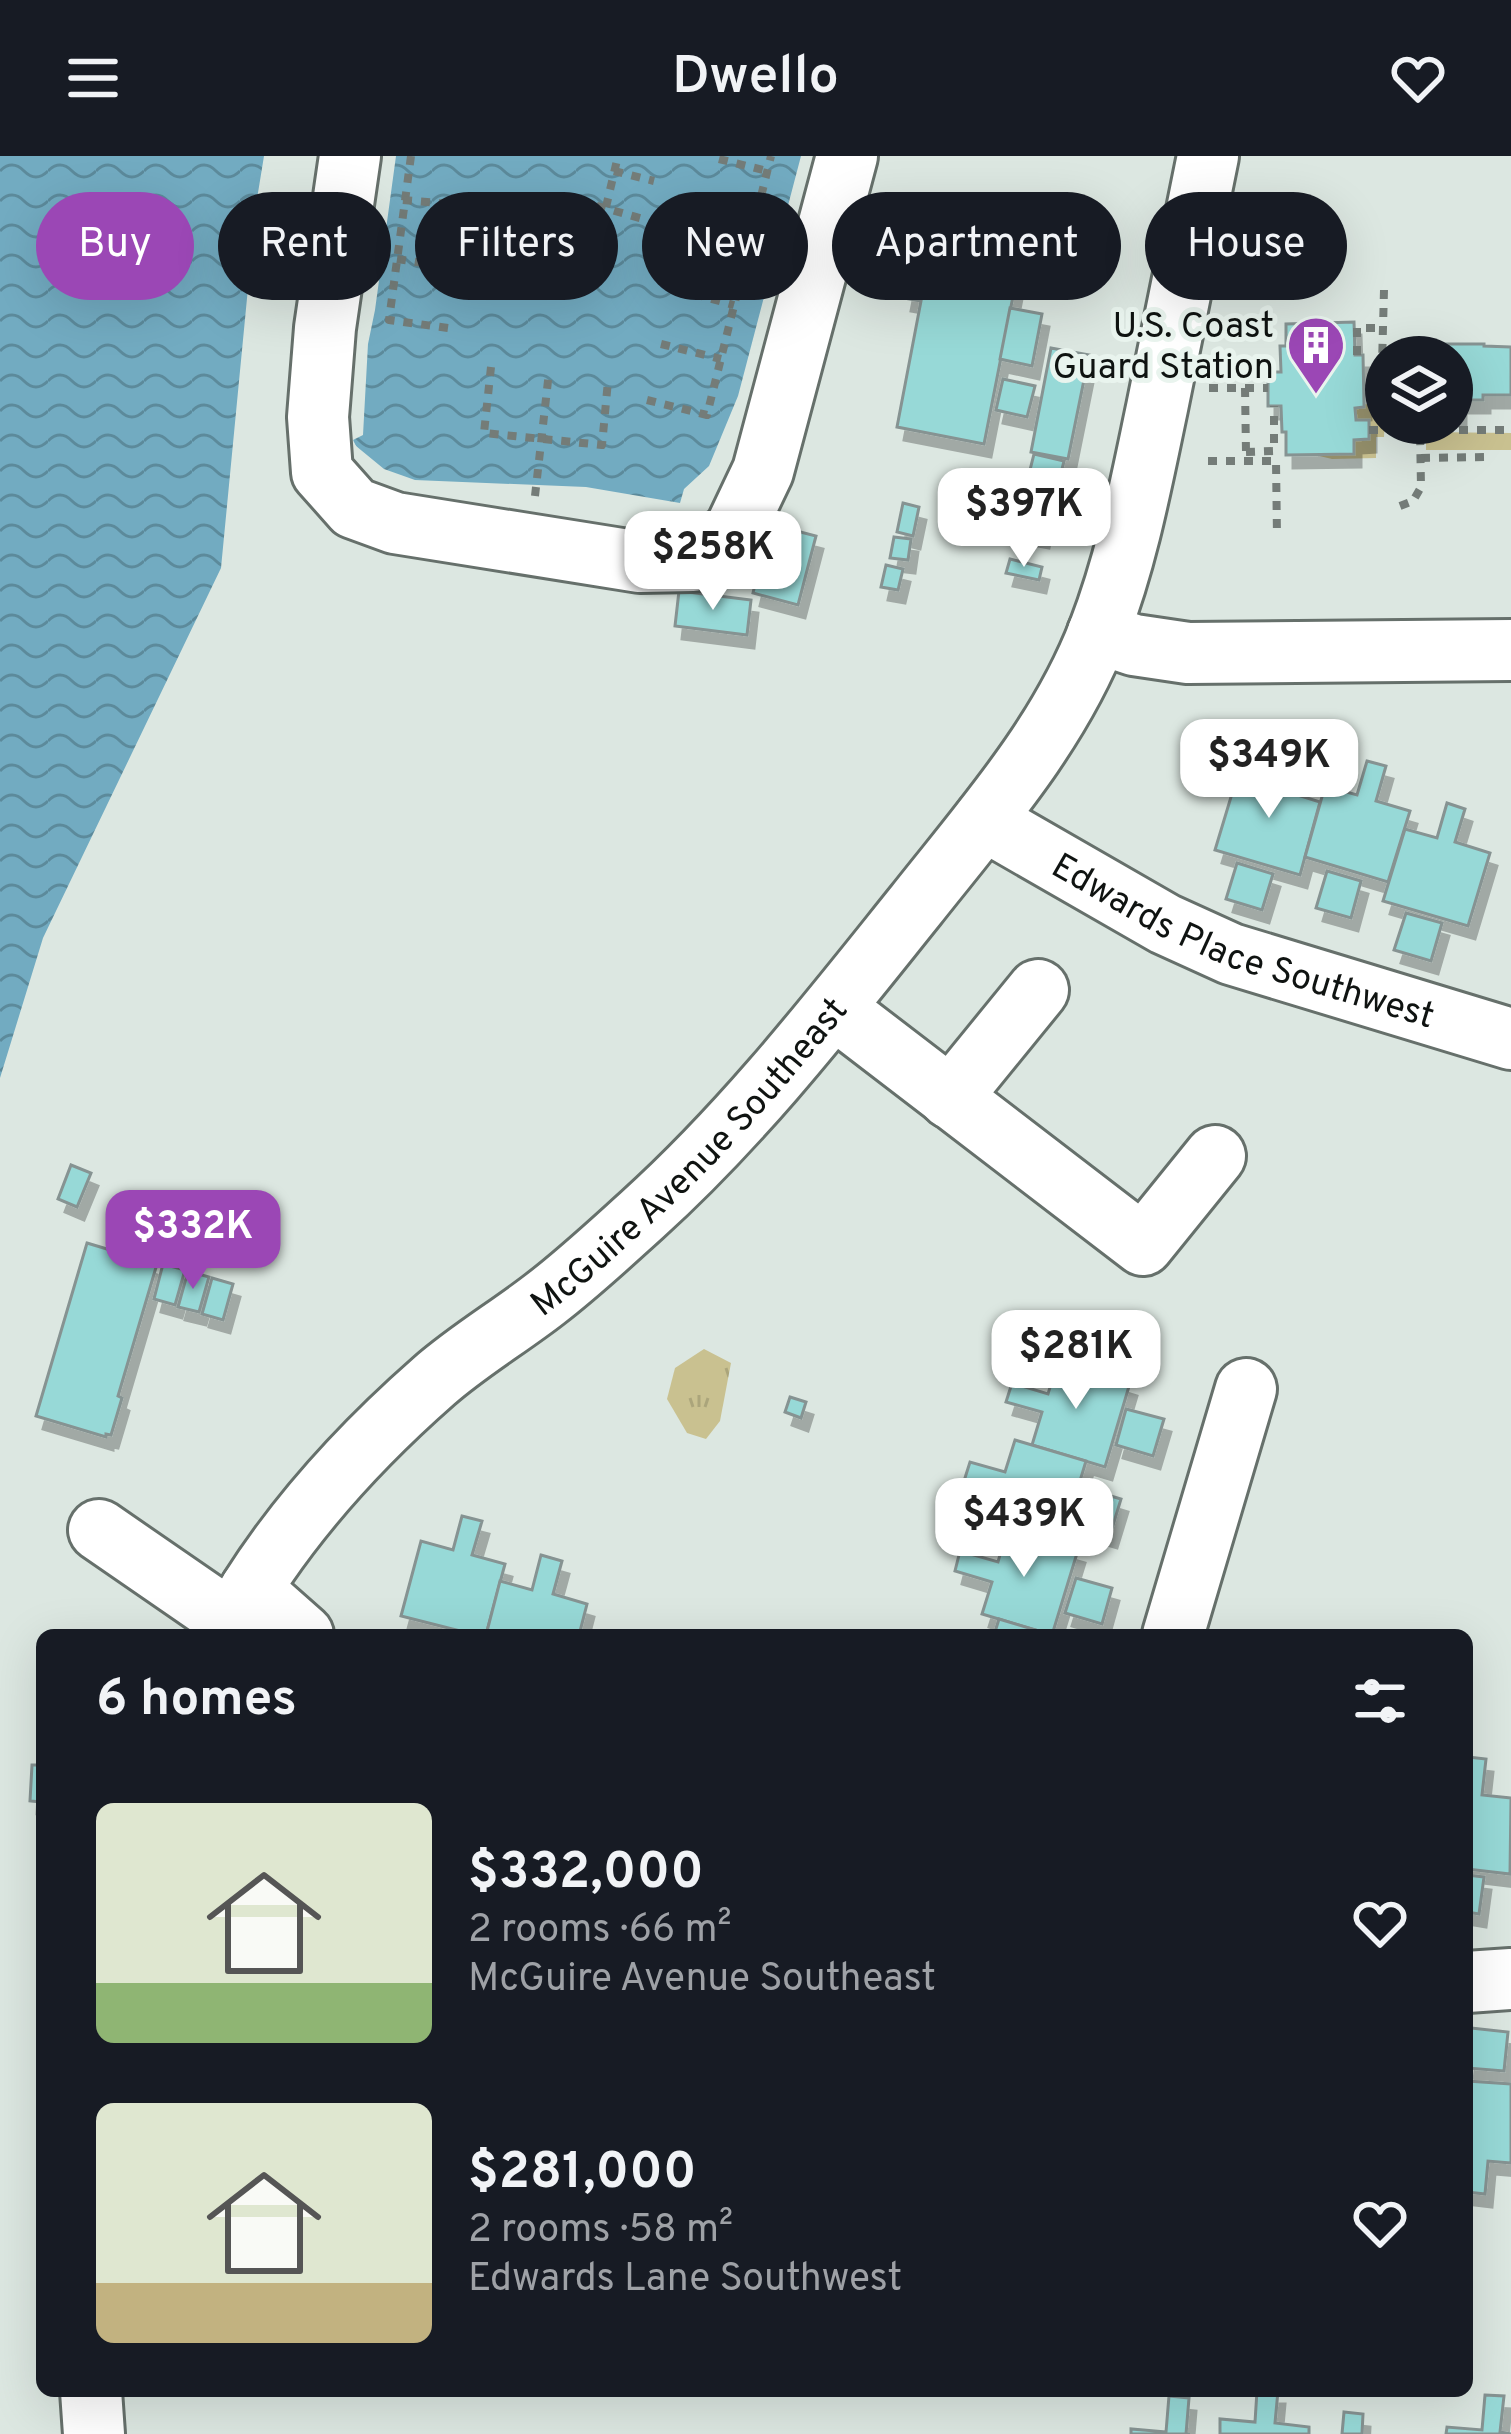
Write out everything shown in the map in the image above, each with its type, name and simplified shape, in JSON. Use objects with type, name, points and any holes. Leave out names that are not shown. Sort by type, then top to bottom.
[{"type":"street","points":[[350,156],[325,328],[318,417],[322,472],[353,508],[395,523],[640,562],[693,561],[734,532],[763,471],[847,156]]},
{"type":"street","name":"McGuire Avenue Southeast","points":[[236,1615],[305,1513],[363,1450],[435,1379],[548,1298],[646,1212],[731,1126],[833,1008],[1036,751],[1078,680],[1120,569],[1208,156]]},
{"type":"street","points":[[1098,633],[1133,645],[1188,652],[1511,650]]},
{"type":"street","name":"Edwards Place Southwest","points":[[983,820],[1165,924],[1231,954],[1511,1039]]},
{"type":"street","points":[[950,1099],[1038,990]]},
{"type":"street","points":[[833,1008],[1143,1245],[1215,1156]]},
{"type":"street","points":[[1175,1629],[1246,1389]]},
{"type":"street","points":[[99,1530],[236,1615],[283,1629]]},
{"type":"street","points":[[1473,1982],[1511,1979]]},
{"type":"street","points":[[91,2397],[94,2434]]},
{"type":"path","points":[[412,156],[389,320],[455,329]]},
{"type":"path","points":[[762,192],[771,156]]},
{"type":"path","points":[[609,192],[615,157]]},
{"type":"path","points":[[719,159],[767,172]]},
{"type":"path","points":[[614,172],[653,181]]},
{"type":"path","points":[[405,200],[415,201]]},
{"type":"path","points":[[397,259],[415,262]]},
{"type":"path","points":[[1383,336],[1384,290]]},
{"type":"path","points":[[716,300],[734,305]]},
{"type":"path","points":[[647,400],[707,415],[735,300]]},
{"type":"path","points":[[1357,356],[1357,328],[1383,328]]},
{"type":"path","points":[[661,344],[721,359]]},
{"type":"path","points":[[491,367],[484,434],[602,445],[608,381]]},
{"type":"path","points":[[534,500],[549,372]]},
{"type":"path","points":[[1192,387],[1268,388]]},
{"type":"path","points":[[1245,388],[1247,456]]},
{"type":"path","points":[[1208,461],[1274,451],[1274,406]]},
{"type":"path","points":[[1473,428],[1511,430]]},
{"type":"path","points":[[1400,506],[1418,495],[1421,487],[1420,444]]},
{"type":"path","points":[[1247,456],[1276,461],[1277,536]]},
{"type":"path","points":[[1421,458],[1489,457]]},
{"type":"green space","points":[[1364,407],[1365,421],[1356,420],[1355,408]]},
{"type":"green space","points":[[1473,433],[1511,433],[1511,450],[1426,450],[1426,444],[1473,444]]},
{"type":"green space","points":[[1354,440],[1376,444],[1376,458],[1332,459],[1311,454],[1353,454]]},
{"type":"green space","points":[[704,1349],[731,1363],[720,1421],[706,1439],[687,1433],[667,1399],[675,1368]]},
{"type":"water","points":[[0,156],[264,156],[258,192],[218,192],[218,300],[247,300],[221,568],[43,938],[0,1078]]},
{"type":"water","points":[[387,156],[818,156],[808,195],[642,192],[642,300],[781,300],[749,425],[695,525],[619,511],[384,483],[353,442],[370,300],[391,300],[391,192],[383,192]]},
{"type":"pier","points":[[381,156],[396,156],[391,193],[377,192]]},
{"type":"pier","points":[[801,156],[824,156],[808,213],[808,192],[792,192]]},
{"type":"pier","points":[[364,300],[376,300],[368,344],[363,435],[353,440],[384,469],[415,480],[586,487],[680,503],[684,489],[709,466],[738,396],[763,300],[784,300],[737,466],[695,532],[664,538],[647,524],[624,516],[523,504],[432,502],[380,488],[347,443]]},
{"type":"building","points":[[915,300],[1012,300],[984,444],[897,427],[921,301]]},
{"type":"building","points":[[1010,308],[1042,314],[1032,366],[1000,359]]},
{"type":"building","name":"U.S. Coast Guard Station","points":[[1354,322],[1355,355],[1363,355],[1364,404],[1355,408],[1356,420],[1365,420],[1365,439],[1354,440],[1354,454],[1286,455],[1281,406],[1268,406],[1268,372],[1281,372],[1280,346],[1286,346],[1286,324]]},
{"type":"building","points":[[1473,344],[1511,347],[1511,395],[1483,395],[1483,400],[1473,400]]},
{"type":"building","points":[[1051,348],[1089,355],[1068,459],[1031,452]]},
{"type":"building","points":[[1003,379],[1035,386],[1027,417],[996,410]]},
{"type":"building","points":[[1034,454],[1064,461],[1051,513],[1021,506]]},
{"type":"building","points":[[903,503],[919,507],[913,536],[897,532]]},
{"type":"building","points":[[1023,513],[1046,517],[1042,535],[1020,531]]},
{"type":"building","points":[[770,524],[816,536],[798,605],[753,593]]},
{"type":"building","points":[[894,537],[911,539],[908,560],[890,558]]},
{"type":"building","points":[[1010,559],[1042,567],[1039,580],[1006,573]]},
{"type":"building","points":[[886,565],[903,569],[898,590],[881,587]]},
{"type":"building","points":[[679,591],[751,600],[747,635],[675,626]]},
{"type":"building","points":[[1279,752],[1298,757],[1288,792],[1320,802],[1300,875],[1215,850],[1237,777],[1268,786]]},
{"type":"building","points":[[1367,761],[1386,766],[1376,801],[1410,811],[1388,882],[1305,857],[1325,786],[1357,795]]},
{"type":"building","points":[[1447,803],[1465,809],[1455,842],[1490,853],[1468,926],[1383,901],[1405,829],[1437,838]]},
{"type":"building","points":[[1237,863],[1273,874],[1262,910],[1226,899]]},
{"type":"building","points":[[1327,871],[1361,881],[1351,918],[1316,908]]},
{"type":"building","points":[[1406,913],[1442,923],[1431,961],[1394,950]]},
{"type":"building","points":[[71,1165],[91,1173],[77,1207],[58,1199]]},
{"type":"building","points":[[87,1243],[157,1264],[118,1396],[122,1398],[111,1435],[106,1437],[36,1416]]},
{"type":"building","points":[[163,1264],[185,1270],[175,1305],[154,1299]]},
{"type":"building","points":[[188,1271],[209,1277],[199,1312],[178,1307]]},
{"type":"building","points":[[212,1278],[233,1284],[223,1320],[202,1314]]},
{"type":"building","points":[[1058,1361],[1130,1383],[1105,1467],[1032,1445],[1042,1412],[1006,1402],[1012,1383],[1048,1394]]},
{"type":"building","points":[[790,1397],[806,1402],[801,1418],[785,1412]]},
{"type":"building","points":[[1126,1409],[1164,1419],[1153,1456],[1116,1445]]},
{"type":"building","points":[[1015,1440],[1086,1461],[1061,1544],[991,1525],[1000,1492],[964,1481],[970,1462],[1005,1472]]},
{"type":"building","points":[[1084,1488],[1121,1499],[1110,1535],[1073,1524]]},
{"type":"building","points":[[462,1516],[482,1521],[472,1555],[505,1564],[488,1629],[452,1629],[401,1616],[421,1541],[453,1550]]},
{"type":"building","points":[[1007,1530],[1078,1550],[1054,1629],[1032,1629],[982,1614],[992,1582],[955,1571],[960,1551],[998,1562]]},
{"type":"building","points":[[541,1555],[562,1561],[553,1594],[587,1604],[581,1629],[488,1629],[500,1581],[532,1590]]},
{"type":"building","points":[[1076,1578],[1112,1588],[1102,1624],[1065,1613]]},
{"type":"building","points":[[999,1619],[1032,1629],[996,1629]]},
{"type":"building","points":[[1473,1758],[1486,1759],[1482,1795],[1511,1798],[1510,1874],[1473,1870]]},
{"type":"building","points":[[32,1765],[36,1765],[36,1802],[30,1801]]},
{"type":"building","points":[[1473,1876],[1484,1877],[1479,1914],[1473,1913]]},
{"type":"building","points":[[1473,2028],[1508,2032],[1504,2071],[1473,2068]]},
{"type":"building","points":[[1473,2081],[1511,2084],[1511,2163],[1488,2161],[1485,2194],[1473,2193]]},
{"type":"building","points":[[1485,2395],[1504,2396],[1500,2432],[1511,2434],[1446,2434],[1447,2427],[1482,2430]]},
{"type":"building","points":[[1169,2397],[1189,2398],[1186,2434],[1131,2434],[1131,2429],[1166,2432]]},
{"type":"building","points":[[1257,2397],[1277,2397],[1275,2423],[1309,2427],[1309,2434],[1220,2434],[1220,2419],[1255,2422]]},
{"type":"building","points":[[1344,2412],[1363,2414],[1362,2434],[1342,2434]]},
{"type":"place","name":"U.S. Coast Guard Station","points":[[1316,396]]}]
